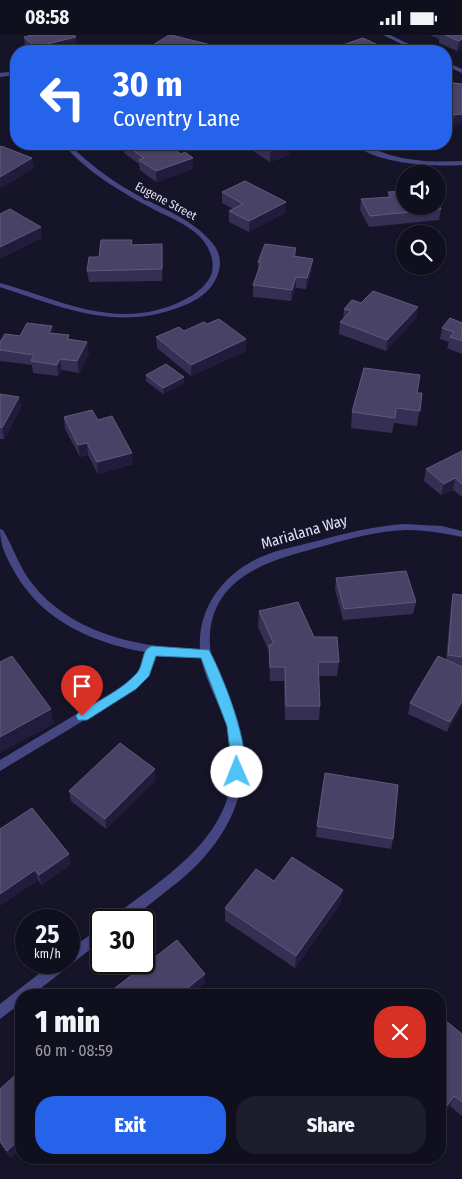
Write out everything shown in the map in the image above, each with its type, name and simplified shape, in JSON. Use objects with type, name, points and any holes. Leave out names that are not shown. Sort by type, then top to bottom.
[{"type":"street","points":[[386,35],[407,45]]},
{"type":"street","name":"Eugene Street","points":[[0,285],[88,313],[102,316],[135,316],[172,308],[189,301],[201,293],[216,274],[218,265],[214,249],[200,233],[112,184],[83,162],[72,150]]},
{"type":"street","points":[[370,150],[405,160],[434,164],[462,163]]},
{"type":"street","name":"Marialana Way","points":[[132,909],[200,855],[213,840],[230,807],[237,772],[236,740],[233,726],[205,654],[204,637],[206,621],[211,607],[220,593],[231,581],[259,562],[275,555],[389,527],[424,526],[462,534]]},
{"type":"street","points":[[0,532],[29,586],[60,615],[79,628],[103,639],[152,650],[205,654]]},
{"type":"street","points":[[0,766],[132,686],[145,673],[152,650]]},
{"type":"street","points":[[80,949],[90,942]]},
{"type":"street","points":[[29,989],[49,974]]},
{"type":"street","points":[[0,1012],[15,1000]]},
{"type":"building","points":[[32,35],[74,35],[76,37],[43,45],[33,45],[24,37]]},
{"type":"building","points":[[171,35],[211,45],[153,45]]},
{"type":"building","points":[[445,35],[462,35],[462,39],[459,41]]},
{"type":"building","points":[[363,38],[378,45],[343,45]]},
{"type":"building","points":[[452,83],[462,84],[462,114],[454,115],[452,113]]},
{"type":"building","points":[[1,146],[32,158],[0,177]]},
{"type":"building","points":[[133,150],[175,150],[181,154],[185,152],[193,158],[156,171],[139,160],[144,158]]},
{"type":"building","points":[[245,181],[286,202],[249,221],[229,211],[243,204],[222,192]]},
{"type":"building","points":[[388,192],[396,192],[396,213],[370,216],[361,199],[391,197]]},
{"type":"building","points":[[10,209],[41,227],[0,247],[0,214]]},
{"type":"building","points":[[101,240],[132,240],[131,245],[162,244],[162,269],[87,271],[89,257],[99,257]]},
{"type":"building","points":[[265,244],[296,248],[293,256],[313,259],[307,278],[296,277],[292,290],[253,285],[261,263],[258,262]]},
{"type":"building","points":[[373,291],[418,307],[387,340],[340,322],[351,311],[344,309],[352,300],[361,303]]},
{"type":"building","points":[[450,318],[462,323],[462,341],[450,337],[454,332],[442,328]]},
{"type":"building","points":[[219,319],[246,339],[191,365],[156,337],[179,327],[184,331],[204,322],[207,324]]},
{"type":"building","points":[[27,323],[52,326],[49,333],[69,335],[67,339],[87,342],[77,361],[60,359],[57,365],[31,361],[34,355],[0,350],[0,342],[5,334],[20,336]]},
{"type":"building","points":[[166,364],[184,377],[163,388],[146,375]]},
{"type":"building","points":[[364,368],[420,375],[417,393],[422,393],[420,411],[396,408],[395,418],[352,412]]},
{"type":"building","points":[[0,394],[19,397],[2,428],[0,427]]},
{"type":"building","points":[[92,410],[98,420],[112,416],[132,453],[97,462],[87,443],[78,445],[64,417]]},
{"type":"building","points":[[462,451],[462,484],[455,478],[444,484],[426,469]]},
{"type":"building","points":[[406,571],[416,602],[344,609],[336,578]]},
{"type":"building","points":[[453,594],[462,595],[462,657],[448,655]]},
{"type":"building","points":[[298,602],[314,637],[337,637],[339,662],[318,662],[320,706],[286,706],[285,667],[270,667],[269,645],[274,644],[259,611]]},
{"type":"building","points":[[12,656],[51,709],[0,737],[0,662]]},
{"type":"building","points":[[438,656],[462,667],[462,701],[450,722],[410,703]]},
{"type":"building","points":[[120,743],[155,769],[105,819],[69,791]]},
{"type":"building","points":[[325,773],[398,785],[393,839],[317,826]]},
{"type":"building","points":[[32,808],[69,854],[39,875],[35,870],[0,894],[0,829]]},
{"type":"building","points":[[292,857],[343,890],[296,956],[225,908],[256,869],[274,881]]},
{"type":"building","points":[[177,940],[205,974],[186,989],[114,989],[133,974],[155,974],[155,957]]},
{"type":"building","points":[[446,1021],[462,1034],[462,1102],[454,1096],[446,1107]]},
{"type":"building","points":[[15,1075],[15,1144],[7,1151],[0,1141],[0,1089]]},
{"type":"route","points":[[82,716],[132,686],[145,673],[152,650],[205,654],[233,726],[238,755],[237,772]]}]
